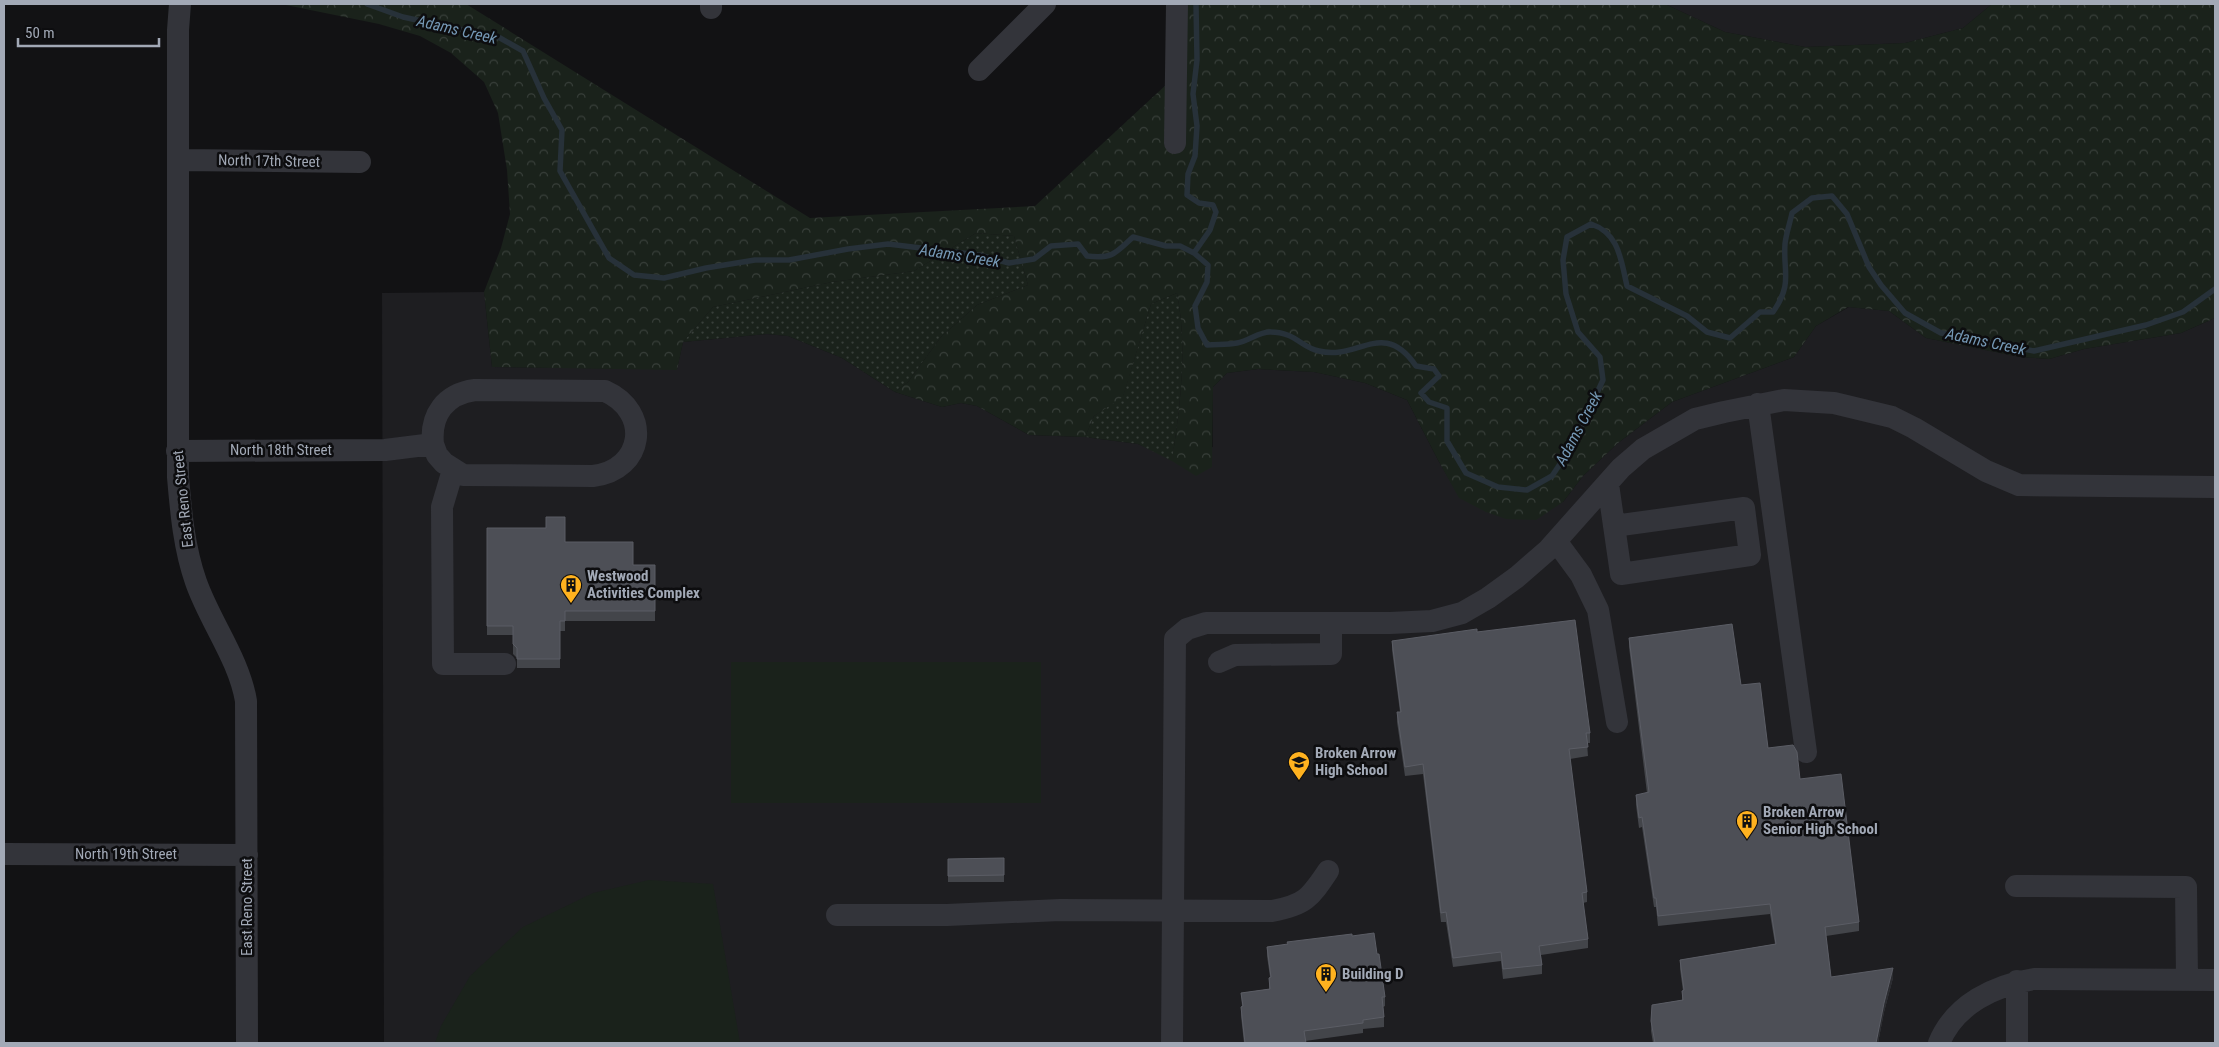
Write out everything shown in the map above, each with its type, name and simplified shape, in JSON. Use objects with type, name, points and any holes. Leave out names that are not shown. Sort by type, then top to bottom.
[{"type":"street","name":"East Reno Street","points":[[180,4],[178,30],[177,451],[183,529],[196,581],[244,690],[248,734],[247,1043]]},
{"type":"street","points":[[979,70],[1045,4]]},
{"type":"street","points":[[1175,144],[1176,4]]},
{"type":"street","name":"North 17th Street","points":[[178,160],[360,162]]},
{"type":"street","points":[[475,390],[605,391],[624,402],[631,411],[635,422],[636,438],[630,454],[624,463],[604,474],[463,475],[453,470],[440,459],[433,444],[433,422],[444,402],[464,392],[475,390]]},
{"type":"street","points":[[1172,1043],[1175,640],[1187,628],[1206,624],[1432,622],[1462,612],[1488,598],[1517,577],[1556,541],[1621,468],[1643,449],[1695,420],[1758,404],[1784,400],[1834,403],[1892,417],[1986,471],[2019,485],[2215,487]]},
{"type":"street","points":[[1758,404],[1806,752]]},
{"type":"street","name":"North 18th Street","points":[[177,451],[385,450],[433,444]]},
{"type":"street","points":[[453,470],[442,507],[443,664],[505,664]]},
{"type":"street","points":[[1608,484],[1614,526],[1621,574],[1750,555],[1744,508],[1614,526]]},
{"type":"street","points":[[1556,541],[1581,575],[1598,610],[1617,722]]},
{"type":"street","points":[[1219,662],[1235,655],[1330,654],[1330,624]]},
{"type":"street","name":"North 19th Street","points":[[4,854],[247,855]]},
{"type":"street","points":[[837,915],[948,915],[1060,910],[1272,911],[1291,908],[1311,896],[1328,871]]},
{"type":"street","points":[[2016,886],[2186,887],[2186,979]]},
{"type":"street","points":[[1939,1043],[1942,1036],[1961,1012],[1979,996],[2017,981],[2034,979],[2215,980]]},
{"type":"street","points":[[2017,981],[2018,1043]]},
{"type":"shaded area","points":[[1665,4],[1992,4],[1963,28],[1905,43],[1805,47],[1725,32]]},
{"type":"shaded area","name":"Broken Arrow High School","points":[[484,292],[492,367],[677,369],[683,342],[767,334],[788,336],[842,358],[895,392],[942,407],[961,403],[977,406],[1029,435],[1085,437],[1138,444],[1150,449],[1213,447],[1213,387],[1227,373],[1258,369],[1314,372],[1365,383],[1407,400],[1460,498],[1563,502],[1583,476],[1618,443],[1672,402],[1794,357],[1816,326],[1849,307],[1889,311],[1926,338],[2020,357],[2049,359],[2084,349],[2181,333],[2215,318],[2215,1043],[384,1043],[382,293]]},
{"type":"green space","points":[[281,4],[466,4],[810,218],[1035,206],[1167,84],[1169,4],[1665,4],[1725,32],[1805,47],[1905,43],[1963,28],[1992,4],[2215,4],[2215,318],[2181,333],[2084,349],[2049,359],[2020,357],[1926,338],[1889,311],[1848,307],[1816,326],[1794,357],[1672,402],[1618,443],[1583,476],[1563,502],[1536,520],[1506,519],[1486,512],[1459,498],[1407,400],[1365,383],[1314,372],[1258,369],[1227,373],[1213,387],[1212,467],[1196,476],[1172,461],[1182,377],[1182,335],[1177,293],[1151,304],[1123,397],[1094,416],[1085,437],[1029,435],[977,406],[961,403],[942,407],[895,392],[908,382],[941,337],[977,305],[1028,285],[1014,236],[976,233],[914,271],[832,282],[713,307],[683,342],[677,370],[492,367],[484,292],[501,248],[510,214],[507,170],[498,113],[484,82],[451,53],[420,36],[379,24]]},
{"type":"green space","points":[[976,233],[1014,236],[1028,285],[977,305],[941,337],[908,382],[895,392],[842,358],[788,336],[767,334],[683,342],[713,307],[832,282],[914,271]]},
{"type":"green space","points":[[1177,293],[1182,335],[1182,377],[1172,461],[1138,444],[1085,437],[1094,416],[1123,396],[1151,304]]},
{"type":"green space","points":[[731,662],[1041,662],[1041,803],[731,803]]},
{"type":"green space","points":[[649,880],[713,884],[740,1043],[435,1043],[441,1026],[470,976],[523,927],[593,893]]},
{"type":"building","name":"Westwood Activities Complex","points":[[546,517],[565,517],[565,542],[633,542],[633,565],[655,565],[655,611],[565,611],[565,621],[560,621],[560,659],[517,659],[517,648],[513,644],[513,626],[487,626],[487,528],[546,528]]},
{"type":"building","points":[[1575,620],[1590,733],[1586,733],[1588,747],[1569,749],[1587,892],[1582,893],[1588,939],[1539,946],[1542,965],[1503,969],[1501,952],[1453,958],[1446,912],[1441,913],[1423,764],[1405,767],[1397,712],[1401,712],[1392,641],[1477,629],[1477,632]]},
{"type":"building","name":"Broken Arrow Senior High School","points":[[1732,624],[1741,685],[1760,683],[1768,748],[1793,745],[1797,752],[1800,779],[1841,774],[1859,922],[1825,927],[1831,977],[1893,968],[1876,1043],[1655,1043],[1651,1021],[1652,1005],[1683,1000],[1682,991],[1684,990],[1680,960],[1776,944],[1770,904],[1658,916],[1642,817],[1639,818],[1636,795],[1649,792],[1629,638]]},
{"type":"building","points":[[1004,858],[1004,875],[948,876],[948,859]]},
{"type":"building","name":"Building D","points":[[1374,933],[1385,997],[1382,997],[1384,1017],[1363,1020],[1363,1023],[1304,1031],[1306,1043],[1245,1043],[1241,993],[1270,989],[1269,978],[1271,977],[1267,947],[1288,944],[1287,942]]},
{"type":"waterway","name":"Adams Creek","points":[[367,4],[403,17],[500,38],[523,51],[544,98],[562,130],[560,171],[609,258],[634,275],[664,278],[706,268],[755,260],[789,260],[888,244],[979,255],[1009,263],[1034,259],[1051,246],[1078,244],[1087,256],[1108,256],[1133,237],[1166,246],[1180,246],[1194,253],[1208,265],[1207,282],[1195,306],[1198,328],[1207,345],[1237,343],[1262,333],[1270,332],[1286,334],[1313,349],[1333,353],[1370,344],[1392,345],[1404,352],[1416,366],[1434,369],[1439,376],[1421,393],[1429,402],[1447,408],[1447,441],[1466,473],[1498,487],[1527,490],[1552,476],[1572,446],[1603,380],[1600,357],[1578,332],[1566,294],[1563,260],[1567,237],[1591,224],[1608,234],[1613,241],[1620,257],[1627,286],[1687,316],[1707,332],[1730,338],[1760,312],[1773,312],[1779,302],[1785,285],[1785,244],[1792,213],[1812,198],[1832,196],[1847,214],[1869,267],[1881,285],[1905,313],[1941,333],[2034,351],[2146,325],[2183,312],[2215,289]]},
{"type":"waterway","points":[[1194,253],[1210,230],[1216,212],[1213,205],[1199,203],[1187,195],[1188,174],[1195,156],[1197,126],[1193,94],[1197,60],[1196,4]]},
{"type":"place","name":"Westwood Activities Complex","points":[[571,604]]},
{"type":"place","name":"Broken Arrow High School","points":[[1299,781]]},
{"type":"place","name":"Broken Arrow Senior High School","points":[[1747,840]]},
{"type":"place","name":"Building D","points":[[1326,993]]}]
